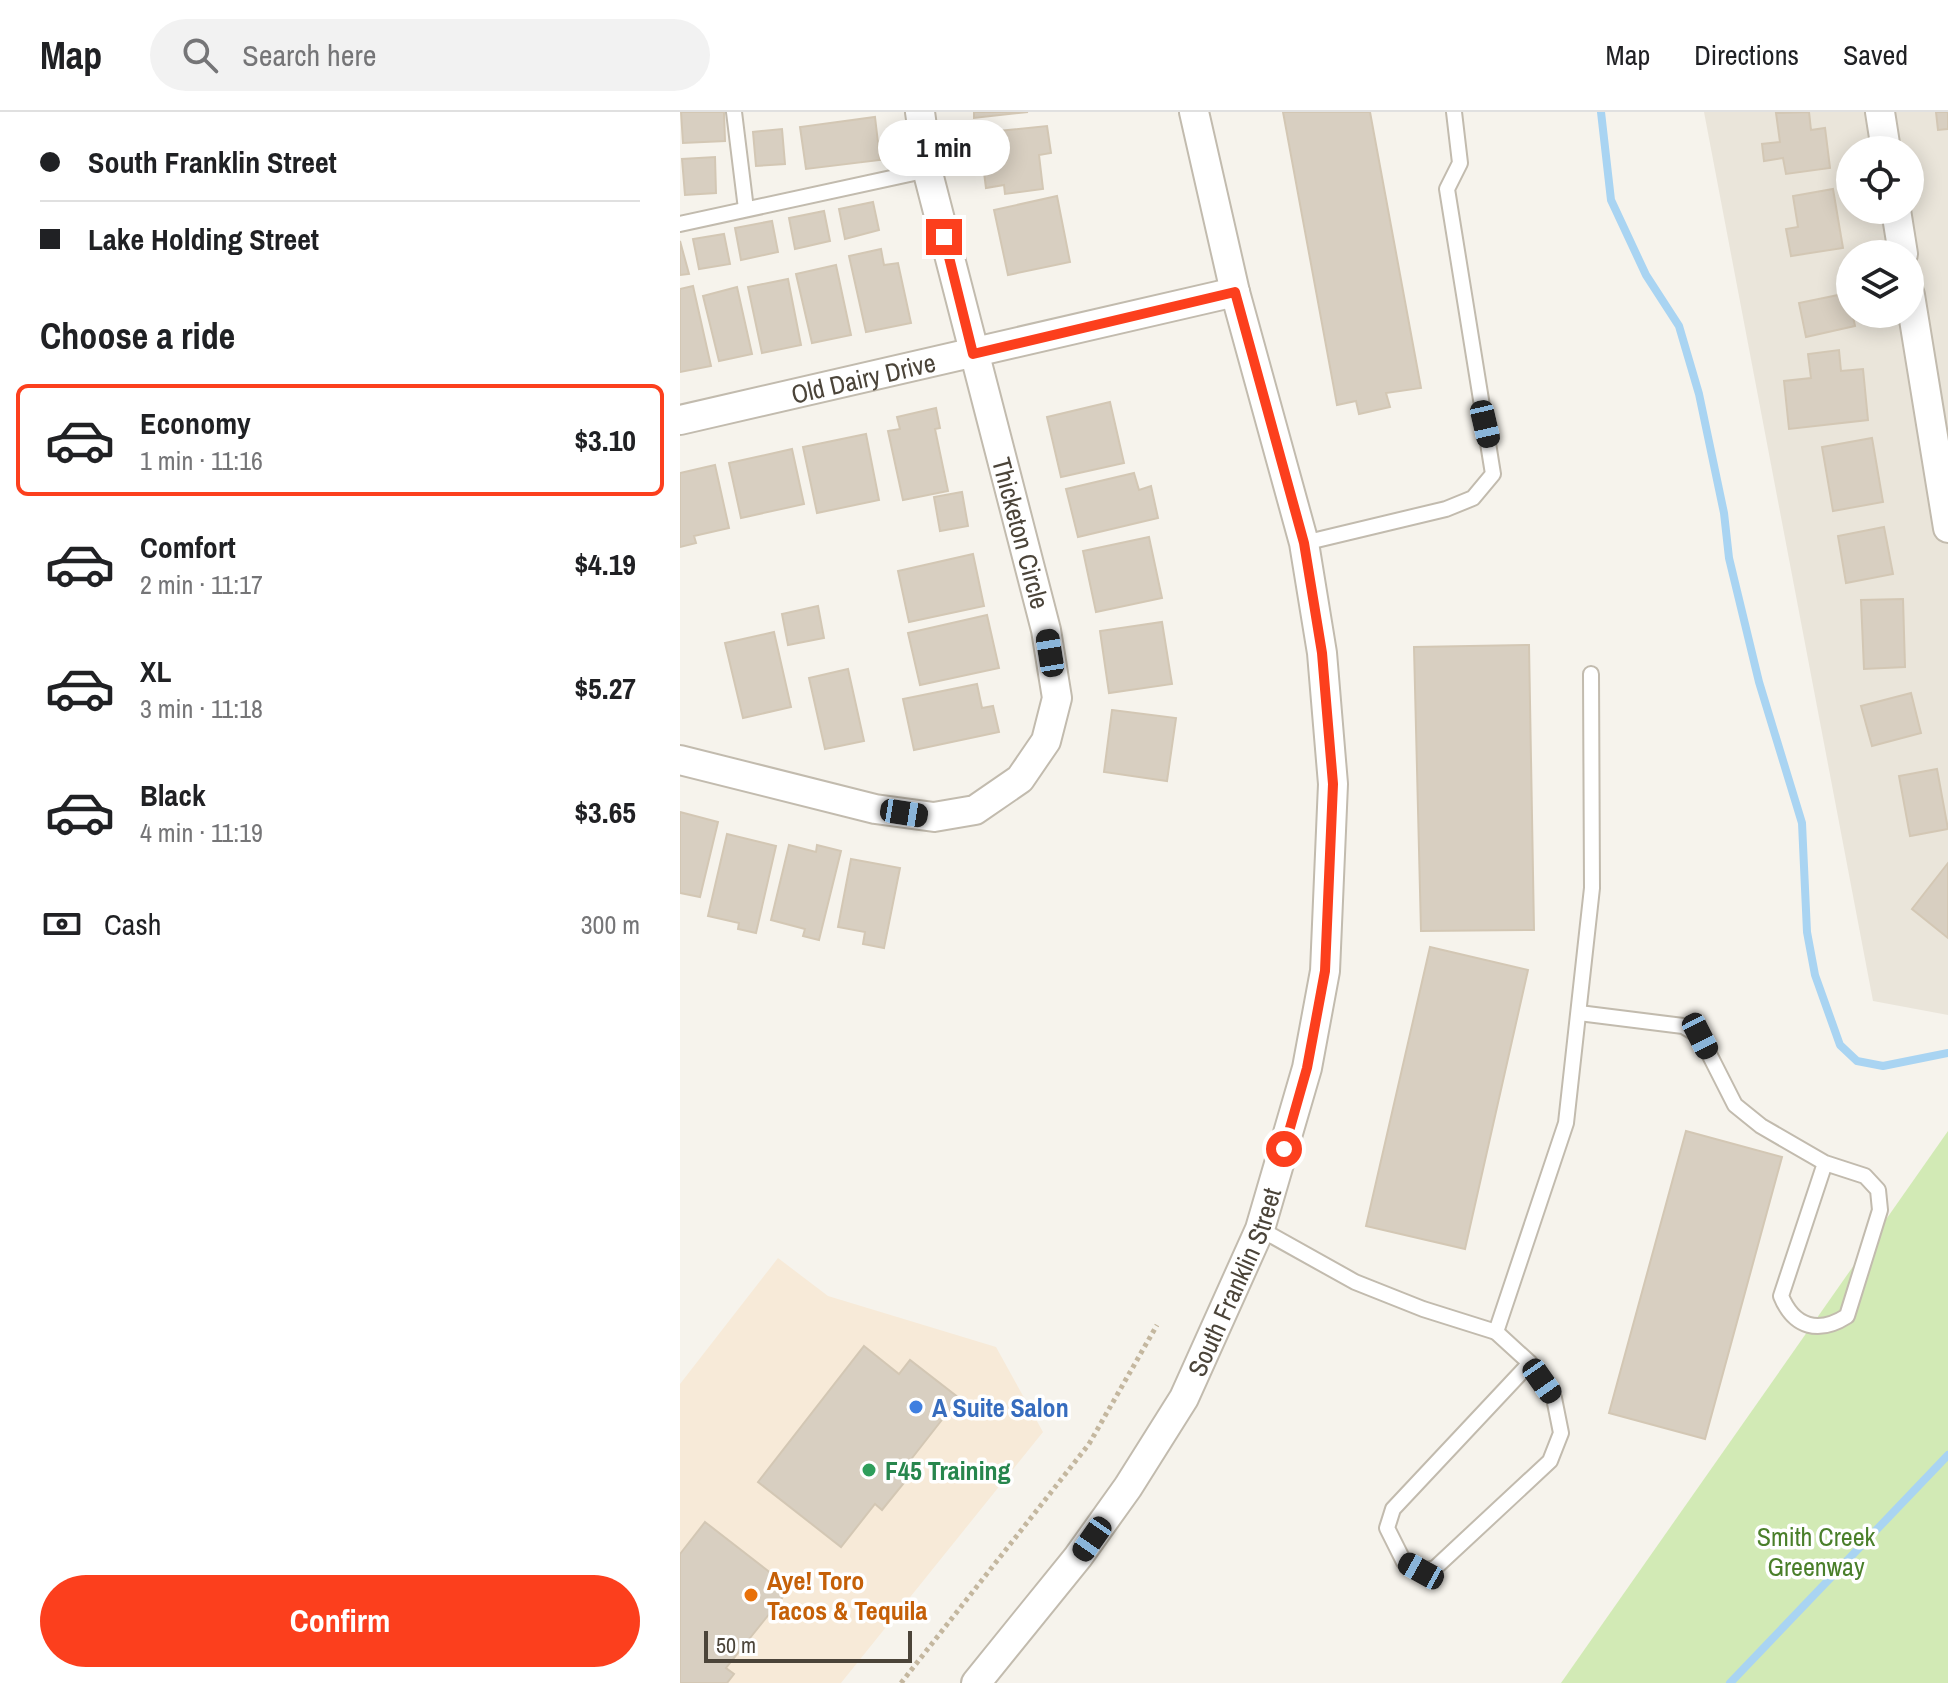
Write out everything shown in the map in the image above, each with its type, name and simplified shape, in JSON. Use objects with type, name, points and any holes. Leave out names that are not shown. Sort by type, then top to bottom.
[{"type":"street","name":"Thicketon Circle","points":[[680,760],[875,809],[934,817],[975,810],[1020,779],[1046,741],[1057,698],[1046,630],[928,170],[920,112]]},
{"type":"street","name":"South Franklin Street","points":[[976,1683],[1078,1557],[1184,1398],[1260,1229],[1307,1068],[1325,971],[1333,784],[1322,653],[1304,543],[1235,292],[1194,112]]},
{"type":"street","points":[[1880,112],[1884,136]]},
{"type":"street","name":"Old Dairy Drive","points":[[680,420],[1235,292]]},
{"type":"street","points":[[1917,328],[1941,443],[1948,528]]},
{"type":"lane","points":[[734,112],[746,209]]},
{"type":"lane","points":[[1304,543],[1446,509],[1473,498],[1493,474],[1447,189],[1460,163],[1454,112]]},
{"type":"lane","points":[[680,224],[928,170]]},
{"type":"lane","points":[[1496,1332],[1566,1123],[1592,888],[1591,674]]},
{"type":"lane","points":[[1579,1013],[1683,1026],[1700,1036],[1735,1105],[1761,1126],[1825,1163],[1865,1176],[1878,1190],[1880,1210],[1847,1316],[1832,1325],[1805,1325],[1788,1313],[1781,1296],[1825,1163]]},
{"type":"lane","points":[[1260,1229],[1355,1282],[1423,1309],[1496,1332],[1530,1363],[1554,1398],[1561,1433],[1550,1461],[1435,1568],[1421,1571],[1404,1562],[1387,1528],[1393,1509],[1530,1363]]},
{"type":"path","points":[[901,1683],[1089,1444],[1157,1325]]},
{"type":"shaded area","points":[[1704,112],[1948,112],[1948,1015],[1873,1001]]},
{"type":"shaded area","points":[[778,1258],[828,1296],[996,1347],[1043,1432],[841,1683],[680,1683],[680,1384]]},
{"type":"green space","name":"Smith Creek Greenway","points":[[1948,1131],[1948,1683],[1561,1683]]},
{"type":"building","points":[[681,112],[724,112],[725,141],[683,143]]},
{"type":"building","points":[[974,112],[1028,112],[974,118]]},
{"type":"building","points":[[1283,112],[1370,112],[1421,388],[1386,393],[1390,407],[1359,414],[1356,401],[1337,405]]},
{"type":"building","points":[[1809,112],[1811,130],[1825,128],[1830,168],[1786,174],[1783,158],[1764,161],[1762,144],[1780,142],[1776,113]]},
{"type":"building","points":[[1936,112],[1948,112],[1948,129],[1938,130]]},
{"type":"building","points":[[875,117],[880,160],[806,169],[800,127]]},
{"type":"building","points":[[1047,126],[1051,153],[1039,155],[1043,189],[1005,194],[1004,185],[986,188],[979,133]]},
{"type":"building","points":[[782,129],[785,164],[756,166],[753,132]]},
{"type":"building","points":[[715,157],[716,193],[685,195],[682,159]]},
{"type":"building","points":[[1833,189],[1836,224],[1839,224],[1842,240],[1836,240],[1836,249],[1791,256],[1786,229],[1798,227],[1793,196]]},
{"type":"building","points":[[1057,196],[1070,262],[1008,275],[994,210]]},
{"type":"building","points":[[873,202],[879,230],[845,239],[839,209]]},
{"type":"building","points":[[824,211],[830,241],[795,249],[789,218]]},
{"type":"building","points":[[772,221],[778,252],[741,260],[735,228]]},
{"type":"building","points":[[724,234],[730,264],[699,269],[693,239]]},
{"type":"building","points":[[680,241],[689,274],[680,275]]},
{"type":"building","points":[[881,249],[884,265],[898,263],[911,323],[866,332],[849,256]]},
{"type":"building","points":[[836,265],[851,335],[812,343],[796,274]]},
{"type":"building","points":[[788,279],[801,345],[762,353],[748,287]]},
{"type":"building","points":[[693,286],[711,366],[680,372],[680,289]]},
{"type":"building","points":[[737,287],[752,354],[719,361],[703,296]]},
{"type":"building","points":[[1836,295],[1836,328],[1846,328],[1806,337],[1799,303]]},
{"type":"building","points":[[1839,350],[1841,371],[1863,369],[1868,420],[1789,429],[1784,381],[1811,378],[1808,354]]},
{"type":"building","points":[[1110,402],[1124,463],[1061,477],[1047,417]]},
{"type":"building","points":[[936,408],[940,428],[935,429],[948,491],[903,500],[888,431],[900,429],[897,417]]},
{"type":"building","points":[[866,434],[879,500],[817,513],[803,447]]},
{"type":"building","points":[[1872,438],[1883,502],[1833,511],[1822,447]]},
{"type":"building","points":[[792,449],[804,504],[741,518],[729,463]]},
{"type":"building","points":[[715,465],[729,528],[694,536],[696,543],[680,547],[680,473]]},
{"type":"building","points":[[1134,473],[1139,490],[1151,486],[1158,518],[1078,537],[1066,489]]},
{"type":"building","points":[[962,492],[968,526],[940,531],[934,497]]},
{"type":"building","points":[[1884,527],[1893,574],[1846,583],[1838,536]]},
{"type":"building","points":[[1149,537],[1162,598],[1096,612],[1083,551]]},
{"type":"building","points":[[973,554],[984,606],[909,622],[898,571]]},
{"type":"building","points":[[1903,599],[1905,667],[1864,669],[1861,600]]},
{"type":"building","points":[[818,606],[824,638],[788,645],[782,614]]},
{"type":"building","points":[[987,615],[999,668],[920,685],[908,633]]},
{"type":"building","points":[[1162,622],[1172,684],[1109,693],[1100,631]]},
{"type":"building","points":[[774,632],[791,707],[743,718],[725,643]]},
{"type":"building","points":[[1529,645],[1534,930],[1421,931],[1414,647]]},
{"type":"building","points":[[848,669],[864,741],[825,749],[809,678]]},
{"type":"building","points":[[977,684],[982,708],[993,706],[999,732],[914,750],[903,699]]},
{"type":"building","points":[[1911,693],[1921,733],[1872,746],[1861,706]]},
{"type":"building","points":[[1112,710],[1176,718],[1167,781],[1104,772]]},
{"type":"building","points":[[1937,769],[1948,829],[1910,836],[1899,776]]},
{"type":"building","points":[[680,812],[718,822],[700,897],[680,893]]},
{"type":"building","points":[[727,834],[776,846],[756,933],[738,929],[739,923],[708,916]]},
{"type":"building","points":[[789,845],[816,852],[817,845],[841,851],[819,940],[803,936],[805,929],[771,920]]},
{"type":"building","points":[[851,859],[900,868],[884,948],[863,944],[865,932],[838,927]]},
{"type":"building","points":[[1948,863],[1948,938],[1912,909]]},
{"type":"building","points":[[1430,947],[1528,970],[1465,1249],[1366,1226]]},
{"type":"building","points":[[1686,1131],[1782,1157],[1705,1439],[1609,1413]]},
{"type":"building","points":[[864,1346],[899,1374],[910,1360],[959,1398],[905,1467],[912,1473],[882,1510],[875,1504],[841,1547],[758,1482]]},
{"type":"building","points":[[705,1522],[790,1588],[726,1668],[734,1674],[727,1683],[680,1683],[680,1554]]},
{"type":"waterway","points":[[1601,112],[1611,200],[1646,275],[1679,326],[1699,394],[1724,513],[1729,558],[1759,682],[1802,823],[1807,932],[1815,975],[1840,1045],[1857,1061],[1883,1066],[1948,1053]]},
{"type":"waterway","points":[[1730,1683],[1948,1455]]},
{"type":"place","name":"A Suite Salon","points":[[916,1407]]},
{"type":"place","name":"F45 Training","points":[[869,1470]]},
{"type":"place","name":"Aye! Toro Tacos & Tequila","points":[[751,1595]]},
{"type":"route","points":[[944,237],[973,354],[1235,292],[1304,543],[1322,653],[1333,784],[1325,971],[1307,1068],[1284,1149]]}]
